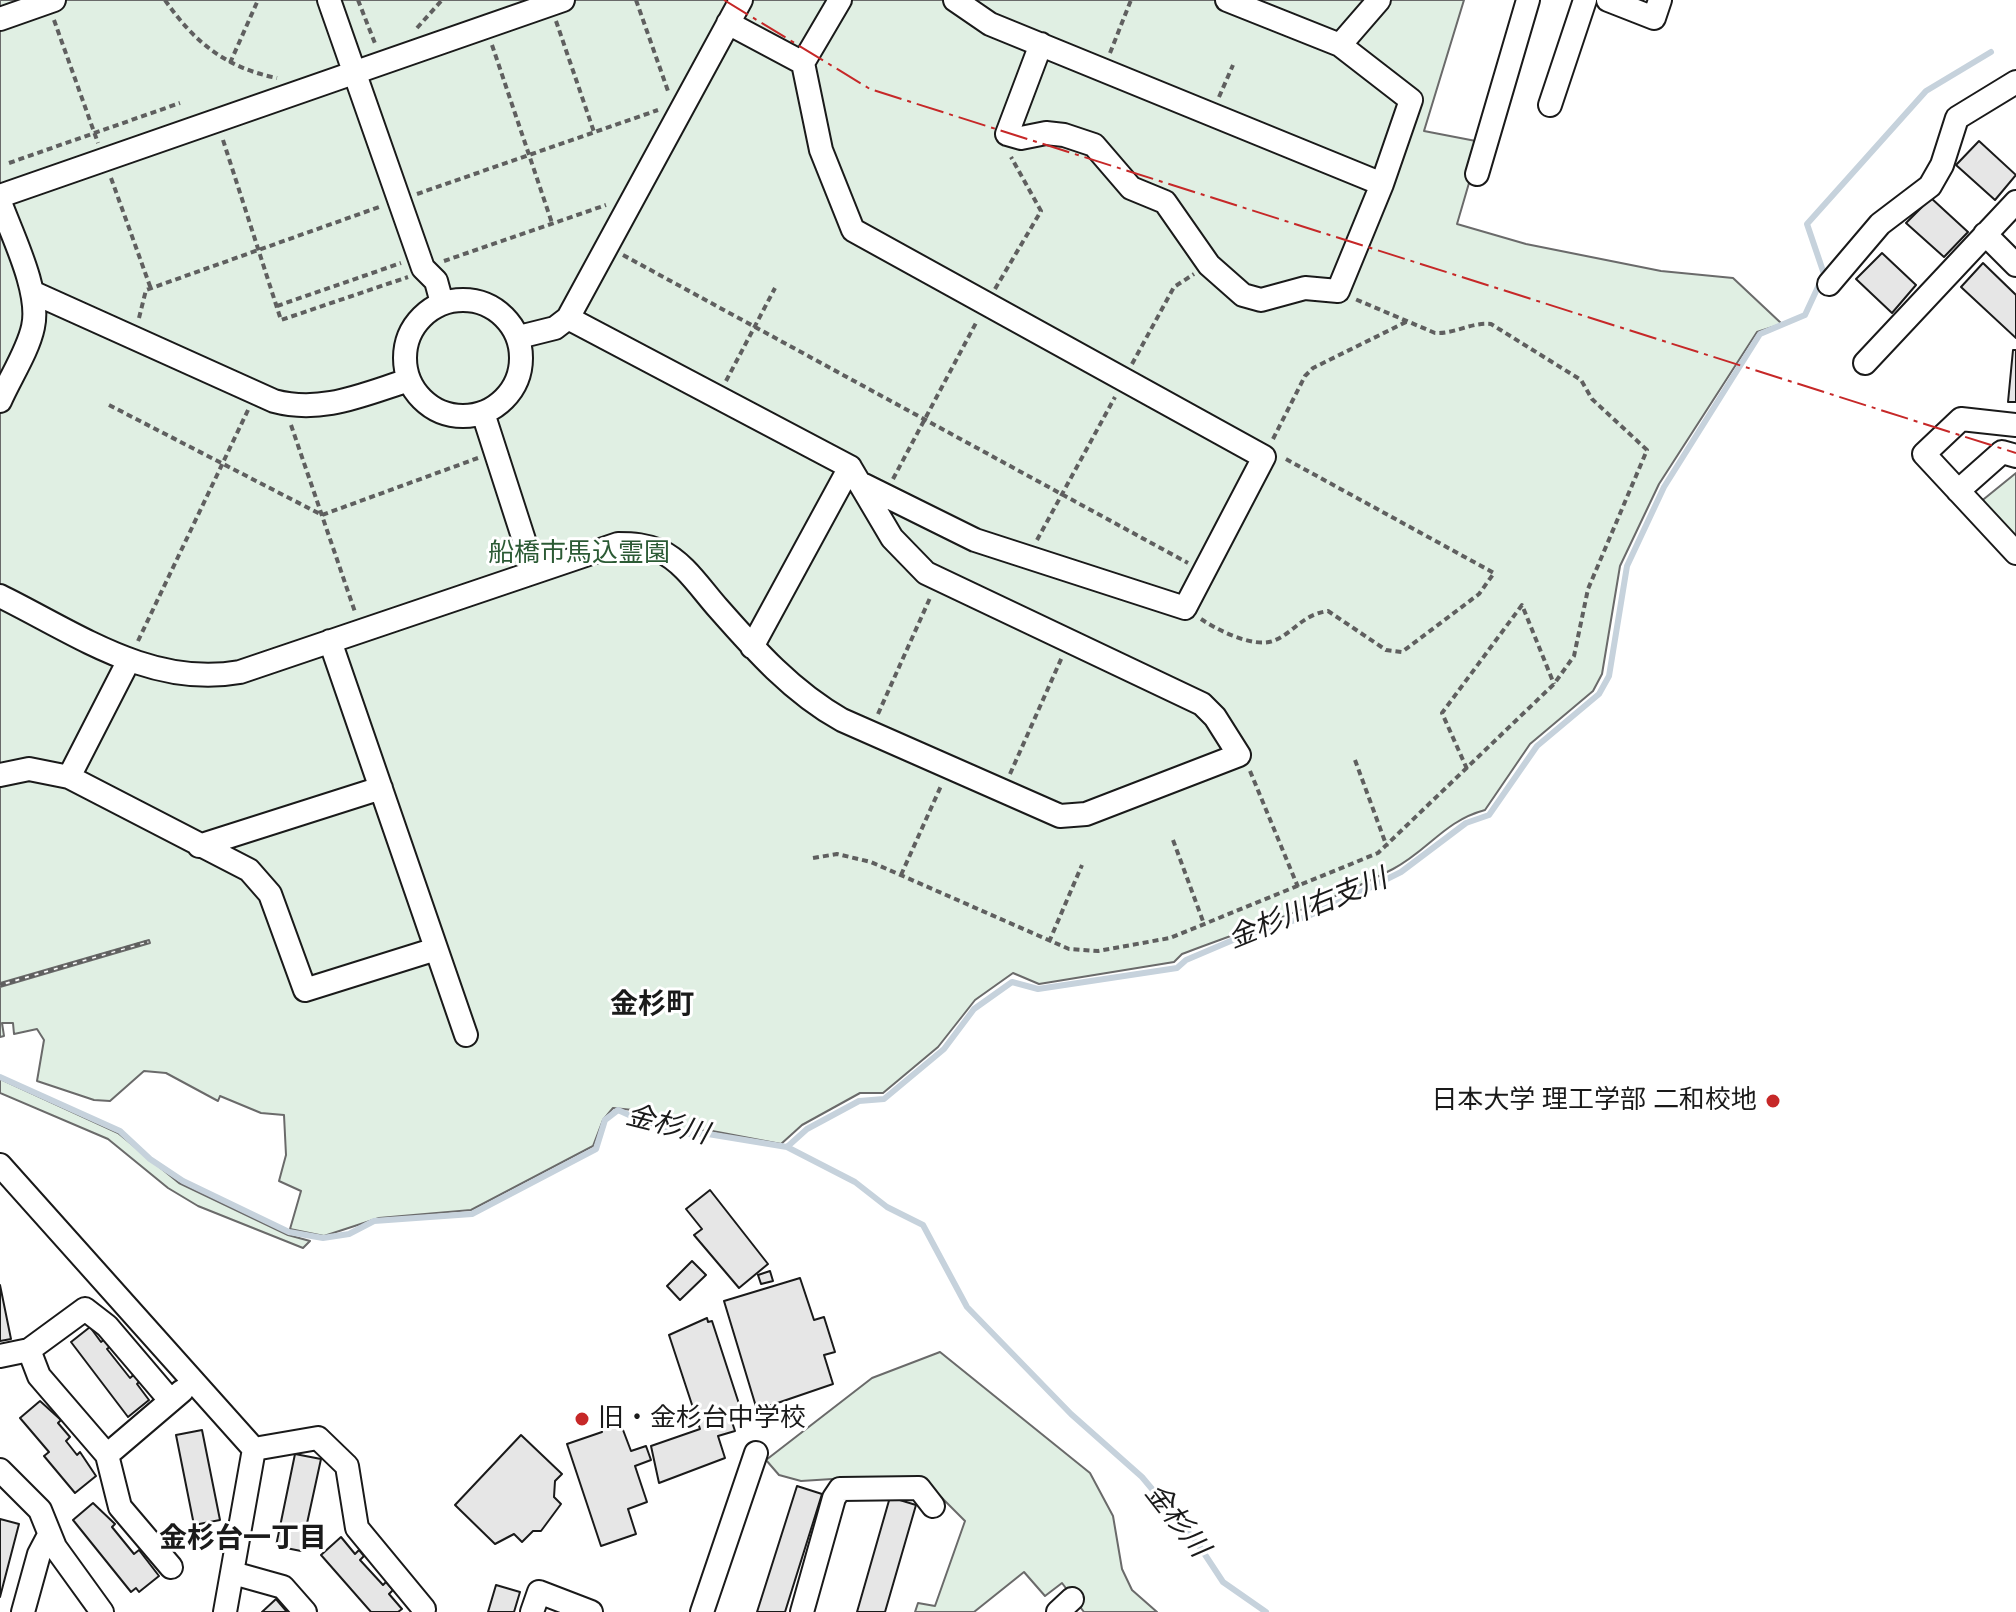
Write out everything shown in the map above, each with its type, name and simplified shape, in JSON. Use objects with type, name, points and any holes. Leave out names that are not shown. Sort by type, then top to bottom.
[{"type":"street","points":[[0,19],[54,0]]},
{"type":"street","points":[[329,0],[422,265],[436,281],[442,303]]},
{"type":"street","points":[[519,337],[555,328],[568,318],[741,0]]},
{"type":"street","points":[[568,318],[718,397],[857,476],[884,495],[975,540],[1185,608],[1264,457],[853,230],[821,150],[803,63],[840,0]]},
{"type":"street","points":[[955,0],[990,24],[1382,184]]},
{"type":"street","points":[[1041,44],[1007,134],[1021,138],[1046,133],[1064,135],[1094,145],[1131,188],[1165,202],[1209,265],[1251,298],[1261,300],[1305,288],[1338,291],[1382,184],[1411,100],[1340,45],[1227,0]]},
{"type":"street","points":[[1340,45],[1379,0]]},
{"type":"street","points":[[1477,174],[1528,0]]},
{"type":"street","points":[[1550,105],[1585,0]]},
{"type":"street","points":[[1608,0],[1654,18],[1660,0]]},
{"type":"street","points":[[0,401],[33,328],[32,292],[0,199],[557,2]]},
{"type":"street","points":[[728,23],[803,63]]},
{"type":"street","points":[[1829,284],[1880,224],[1930,186],[1942,165],[1957,118],[2016,82]]},
{"type":"street","points":[[1865,363],[2016,202]]},
{"type":"street","points":[[1985,234],[2016,265]]},
{"type":"street","points":[[32,292],[284,404],[304,408],[333,404],[409,380]]},
{"type":"street","points":[[465,299],[487,304],[506,318],[519,337],[522,360],[516,383],[503,401],[483,413],[465,416],[440,411],[419,395],[409,380],[405,362],[414,326],[442,303],[465,299]]},
{"type":"street","points":[[483,413],[534,571]]},
{"type":"street","points":[[2016,425],[1961,419],[1924,454],[2016,553]]},
{"type":"street","points":[[1958,491],[2002,452],[2016,456]]},
{"type":"street","points":[[752,647],[857,476]]},
{"type":"street","points":[[0,596],[129,660],[165,673],[218,676],[240,672],[618,544],[640,544],[662,552],[678,563],[752,647],[814,705],[870,733],[1060,816],[1070,817],[1239,755],[1215,717],[1202,704],[926,573],[892,538],[857,476]]},
{"type":"street","points":[[330,641],[466,1035]]},
{"type":"street","points":[[69,777],[129,660]]},
{"type":"street","points":[[0,775],[29,769],[69,777],[262,881],[270,894],[305,990],[436,949]]},
{"type":"street","points":[[199,846],[381,788]]},
{"type":"street","points":[[0,1165],[254,1449]]},
{"type":"street","points":[[0,1356],[29,1350],[85,1309],[107,1326],[170,1400]]},
{"type":"street","points":[[29,1350],[39,1376],[107,1455],[120,1507],[171,1567]]},
{"type":"street","points":[[107,1455],[194,1382]]},
{"type":"street","points":[[254,1449],[318,1438],[347,1466],[357,1528],[424,1609]]},
{"type":"street","points":[[225,1612],[254,1449]]},
{"type":"street","points":[[702,1612],[756,1453]]},
{"type":"street","points":[[0,1470],[40,1510],[49,1535],[67,1566],[102,1612]]},
{"type":"street","points":[[802,1612],[834,1498],[840,1489],[919,1488],[933,1506]]},
{"type":"street","points":[[23,1612],[39,1554],[49,1535]]},
{"type":"street","points":[[233,1573],[283,1587],[305,1612]]},
{"type":"street","points":[[532,1612],[539,1592],[591,1612]]},
{"type":"path","points":[[165,0],[209,52],[256,74],[287,78]]},
{"type":"path","points":[[230,63],[258,0]]},
{"type":"path","points":[[358,0],[377,50]]},
{"type":"path","points":[[636,0],[673,105]]},
{"type":"path","points":[[1102,69],[1131,0]]},
{"type":"path","points":[[557,2],[594,132]]},
{"type":"path","points":[[486,28],[552,223]]},
{"type":"path","points":[[1211,114],[1233,65]]},
{"type":"path","points":[[9,163],[180,103]]},
{"type":"path","points":[[217,122],[281,320],[422,265]]},
{"type":"path","points":[[884,495],[986,304],[1041,211],[1003,144]]},
{"type":"path","points":[[277,306],[422,265],[635,195]]},
{"type":"path","points":[[607,247],[1205,572]]},
{"type":"path","points":[[1028,557],[1174,287],[1209,265]]},
{"type":"path","points":[[718,397],[775,288]]},
{"type":"path","points":[[813,858],[837,854],[854,857],[1069,949],[1098,951],[1170,938],[1298,887],[1387,847],[1554,684],[1574,656],[1588,589],[1647,450],[1592,399],[1581,380],[1491,324],[1480,323],[1446,334],[1338,291]]},
{"type":"path","points":[[1185,608],[1212,627],[1261,643],[1275,640],[1306,616],[1328,611],[1386,650],[1402,652],[1479,594],[1494,573],[1286,458],[1264,457],[1305,376],[1313,368],[1408,321]]},
{"type":"path","points":[[129,660],[256,393]]},
{"type":"path","points":[[284,404],[355,612]]},
{"type":"path","points":[[109,405],[322,515],[495,452]]},
{"type":"path","points":[[870,733],[933,592]]},
{"type":"path","points":[[1467,769],[1442,713],[1522,605],[1554,684]]},
{"type":"path","points":[[1002,791],[1065,652]]},
{"type":"path","points":[[1239,755],[1253,775],[1298,887]]},
{"type":"path","points":[[1355,760],[1387,847]]},
{"type":"path","points":[[901,875],[949,767]]},
{"type":"path","points":[[1173,840],[1204,924]]},
{"type":"path","points":[[1049,942],[1082,865]]},
{"type":"path","points":[[0,985],[147,942]]},
{"type":"green space","name":"船橋市馬込霊園","points":[[0,0],[1464,0],[1424,131],[1481,142],[1457,224],[1526,244],[1661,271],[1733,278],[1782,324],[1757,332],[1659,484],[1620,566],[1602,674],[1593,691],[1530,744],[1485,810],[1447,828],[1406,861],[1368,882],[1316,904],[1182,954],[1174,962],[1039,984],[1013,973],[975,1000],[938,1047],[883,1093],[860,1093],[802,1125],[781,1144],[707,1130],[691,1133],[661,1126],[633,1110],[613,1108],[603,1120],[593,1146],[471,1210],[379,1218],[324,1236],[290,1229],[301,1191],[279,1181],[286,1155],[284,1115],[261,1113],[220,1096],[218,1101],[166,1073],[144,1071],[110,1101],[94,1100],[37,1081],[44,1040],[37,1029],[14,1034],[13,1023],[2,1023],[4,1036],[0,1037],[0,987],[150,943],[149,940],[0,983]]},
{"type":"green space","points":[[2016,473],[2016,543],[1979,503]]},
{"type":"green space","points":[[0,1079],[118,1133],[179,1183],[288,1235],[310,1241],[303,1248],[198,1206],[168,1188],[108,1139],[0,1093]]},
{"type":"green space","points":[[940,1352],[1090,1473],[1113,1516],[1122,1569],[1132,1590],[1157,1612],[1084,1612],[1062,1583],[1045,1596],[1024,1572],[974,1612],[915,1612],[918,1603],[935,1606],[965,1521],[935,1491],[848,1478],[801,1481],[779,1475],[766,1460],[872,1378]]},
{"type":"building","points":[[1979,141],[2016,175],[1995,200],[1956,165]]},
{"type":"building","points":[[1931,198],[1968,232],[1944,257],[1906,223]]},
{"type":"building","points":[[1882,253],[1916,285],[1892,313],[1856,279]]},
{"type":"building","points":[[1983,263],[2016,295],[2016,338],[1961,287]]},
{"type":"building","points":[[2013,350],[2016,350],[2016,402],[2008,402]]},
{"type":"building","points":[[710,1190],[768,1264],[739,1288],[694,1235],[702,1229],[686,1209]]},
{"type":"building","points":[[692,1261],[706,1275],[680,1300],[667,1286]]},
{"type":"building","points":[[770,1271],[773,1281],[761,1284],[758,1275]]},
{"type":"building","points":[[800,1278],[814,1320],[824,1317],[835,1352],[824,1355],[833,1384],[757,1410],[724,1301]]},
{"type":"building","points":[[0,1285],[11,1339],[0,1341]]},
{"type":"building","points":[[707,1318],[708,1322],[712,1321],[741,1410],[729,1413],[735,1431],[718,1436],[725,1458],[659,1483],[651,1446],[700,1429],[669,1335]]},
{"type":"building","points":[[90,1327],[101,1342],[106,1338],[112,1345],[107,1349],[130,1378],[137,1372],[142,1379],[137,1384],[149,1400],[128,1417],[71,1342]]},
{"type":"building","points":[[40,1401],[61,1420],[58,1423],[70,1437],[66,1441],[77,1455],[80,1452],[96,1476],[75,1493],[44,1456],[49,1452],[20,1418]]},
{"type":"building","points":[[620,1422],[631,1451],[646,1446],[651,1460],[635,1466],[647,1502],[628,1509],[636,1534],[601,1546],[567,1444]]},
{"type":"building","points":[[202,1430],[220,1520],[194,1525],[176,1435]]},
{"type":"building","points":[[521,1435],[562,1474],[555,1481],[554,1497],[561,1504],[541,1531],[533,1531],[522,1542],[514,1534],[495,1544],[455,1505]]},
{"type":"building","points":[[295,1454],[321,1459],[301,1551],[276,1546]]},
{"type":"building","points":[[797,1486],[822,1494],[785,1612],[757,1612]]},
{"type":"building","points":[[890,1497],[916,1505],[885,1612],[857,1612]]},
{"type":"building","points":[[93,1503],[115,1524],[112,1527],[134,1554],[139,1550],[159,1576],[139,1592],[136,1588],[131,1592],[73,1520]]},
{"type":"building","points":[[0,1519],[19,1524],[0,1597]]},
{"type":"building","points":[[341,1537],[355,1554],[359,1550],[364,1556],[360,1560],[383,1585],[386,1582],[393,1590],[389,1594],[402,1609],[398,1612],[371,1612],[321,1555]]},
{"type":"building","points":[[496,1585],[520,1592],[514,1612],[488,1612]]},
{"type":"building","points":[[276,1599],[287,1612],[262,1612]]},
{"type":"waterway","name":"金杉川右支川","points":[[787,1147],[807,1129],[859,1101],[884,1099],[944,1049],[974,1009],[1012,982],[1038,989],[1177,968],[1186,960],[1233,940],[1308,916],[1355,895],[1401,872],[1466,823],[1489,815],[1537,746],[1599,694],[1609,676],[1627,566],[1664,487],[1760,334],[1805,315],[1824,274],[1807,224],[1926,91],[1991,52]]},
{"type":"waterway","name":"金杉川","points":[[0,1077],[120,1131],[150,1159],[183,1181],[289,1232],[323,1238],[349,1234],[374,1221],[472,1214],[596,1149],[605,1120],[618,1110],[660,1129],[787,1147],[855,1182],[887,1207],[923,1225],[967,1307],[1071,1414],[1142,1477],[1198,1544],[1223,1582],[1266,1612]]},
{"type":"power","points":[[724,0],[870,89],[2016,453]]},
{"type":"place","name":"日本大学 理工学部 二和校地","points":[[1773,1101]]},
{"type":"place","name":"旧・金杉台中学校","points":[[582,1419]]},
{"type":"district","name":"金杉町","points":[[652,1006]]},
{"type":"district","name":"金杉台一丁目","points":[[243,1540]]}]
